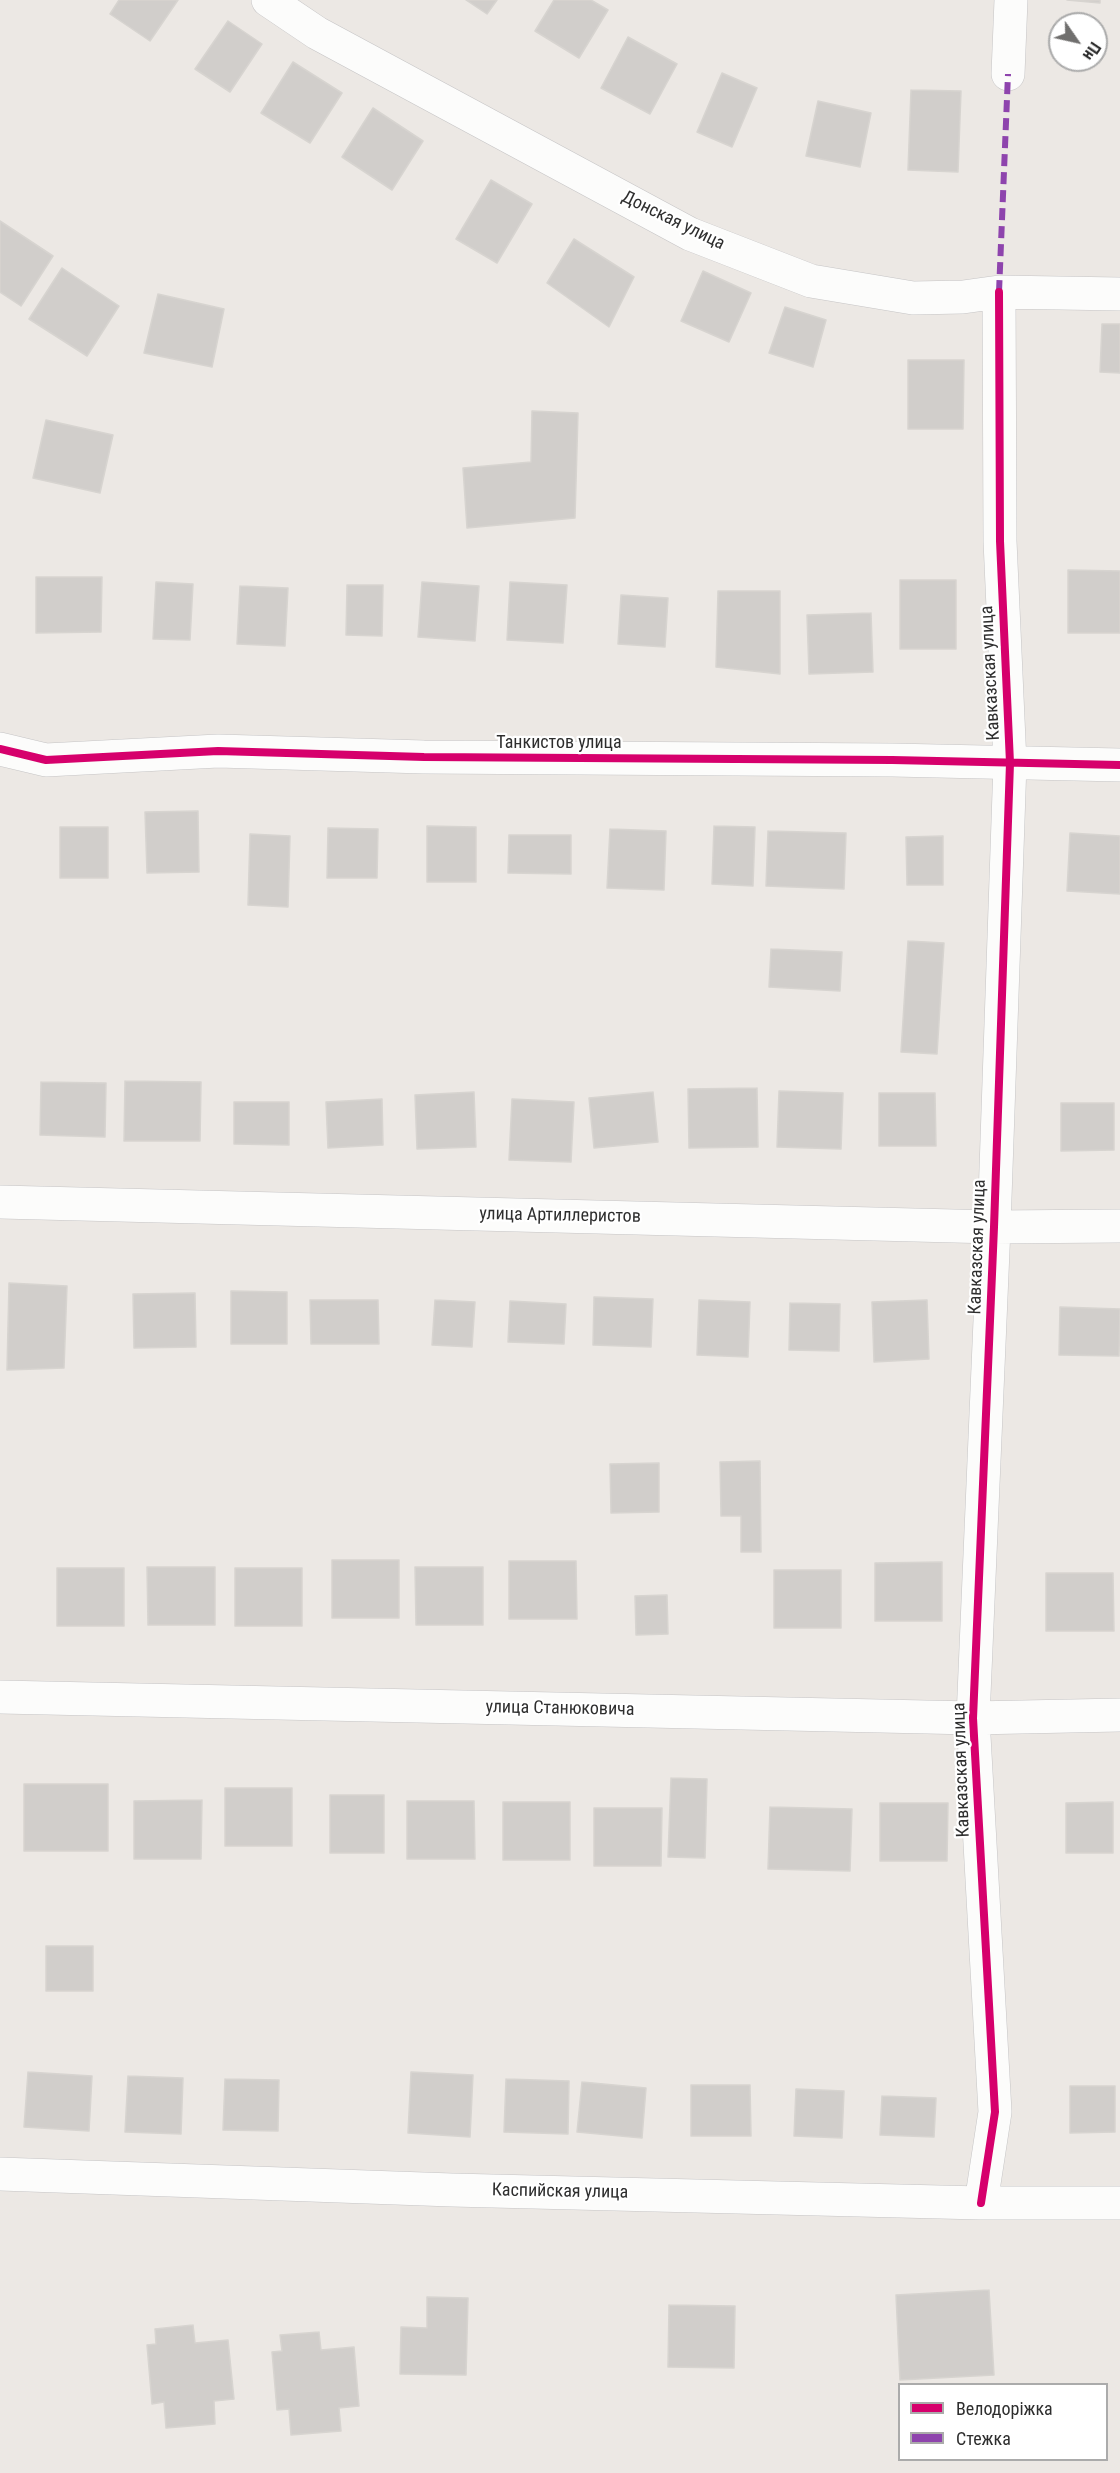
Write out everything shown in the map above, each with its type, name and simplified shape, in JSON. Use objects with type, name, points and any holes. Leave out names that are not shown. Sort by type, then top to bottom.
[{"type":"street","name":"Донская улица","points":[[268,0],[317,33],[690,234],[811,281],[913,298],[963,297],[999,292],[1120,294]]},
{"type":"street","points":[[1008,74],[1011,0]]},
{"type":"street","name":"Кавказская улица","points":[[981,2203],[995,2112],[973,1718],[994,1227],[1010,763],[1000,541],[999,292]]},
{"type":"street","name":"Танкистов улица","points":[[0,749],[46,760],[218,751],[424,757],[1120,765]]},
{"type":"street","name":"улица Артиллеристов","points":[[0,1202],[994,1227],[1120,1226]]},
{"type":"street","name":"улица Станюковича","points":[[0,1698],[973,1718],[1120,1715]]},
{"type":"street","name":"Каспийская улица","points":[[0,2174],[452,2190],[981,2203],[1120,2203]]},
{"type":"building","points":[[119,0],[178,0],[150,41],[110,14]]},
{"type":"building","points":[[466,0],[497,0],[487,14]]},
{"type":"building","points":[[554,0],[591,0],[608,10],[579,58],[535,31]]},
{"type":"building","points":[[1067,0],[1100,0],[1100,3]]},
{"type":"building","points":[[228,21],[262,44],[230,92],[195,69]]},
{"type":"building","points":[[628,37],[677,64],[650,114],[601,88]]},
{"type":"building","points":[[293,62],[342,93],[310,143],[261,113]]},
{"type":"building","points":[[722,73],[757,88],[732,147],[697,132]]},
{"type":"building","points":[[911,90],[961,91],[958,172],[908,170]]},
{"type":"building","points":[[818,101],[871,113],[860,167],[806,156]]},
{"type":"building","points":[[373,108],[423,141],[392,190],[342,157]]},
{"type":"building","points":[[491,180],[532,204],[497,263],[456,239]]},
{"type":"building","points":[[0,221],[53,256],[21,306],[0,292]]},
{"type":"building","points":[[574,239],[634,277],[609,327],[547,283]]},
{"type":"building","points":[[62,268],[119,306],[87,356],[29,319]]},
{"type":"building","points":[[703,271],[751,293],[729,342],[681,321]]},
{"type":"building","points":[[158,294],[224,309],[212,367],[144,353]]},
{"type":"building","points":[[785,307],[826,320],[813,367],[769,353]]},
{"type":"building","points":[[1102,324],[1120,324],[1120,373],[1100,372]]},
{"type":"building","points":[[908,360],[964,360],[963,429],[908,429]]},
{"type":"building","points":[[532,411],[578,413],[575,518],[467,528],[463,468],[531,462]]},
{"type":"building","points":[[46,420],[113,435],[100,493],[33,478]]},
{"type":"building","points":[[1068,570],[1120,571],[1120,633],[1068,633]]},
{"type":"building","points":[[36,577],[102,577],[101,632],[36,633]]},
{"type":"building","points":[[900,580],[956,580],[956,649],[900,649]]},
{"type":"building","points":[[156,582],[193,584],[190,640],[153,639]]},
{"type":"building","points":[[422,582],[479,586],[475,641],[418,637]]},
{"type":"building","points":[[510,582],[567,585],[563,643],[507,640]]},
{"type":"building","points":[[347,585],[383,585],[382,636],[346,635]]},
{"type":"building","points":[[240,586],[288,588],[285,646],[237,644]]},
{"type":"building","points":[[718,591],[780,591],[780,674],[716,667]]},
{"type":"building","points":[[621,595],[668,598],[665,647],[618,644]]},
{"type":"building","points":[[871,613],[873,672],[809,674],[807,615]]},
{"type":"building","points":[[198,811],[199,872],[147,873],[145,812]]},
{"type":"building","points":[[427,826],[476,827],[476,882],[427,882]]},
{"type":"building","points":[[714,826],[755,827],[753,886],[712,884]]},
{"type":"building","points":[[60,827],[108,827],[108,878],[60,878]]},
{"type":"building","points":[[328,828],[378,829],[377,878],[327,878]]},
{"type":"building","points":[[610,829],[666,831],[664,890],[607,888]]},
{"type":"building","points":[[768,831],[846,833],[844,889],[766,886]]},
{"type":"building","points":[[1070,833],[1120,836],[1120,894],[1067,891]]},
{"type":"building","points":[[250,834],[290,836],[288,907],[248,905]]},
{"type":"building","points":[[509,835],[571,835],[571,874],[508,873]]},
{"type":"building","points":[[943,836],[943,885],[907,885],[906,837]]},
{"type":"building","points":[[908,941],[944,943],[937,1054],[901,1052]]},
{"type":"building","points":[[771,949],[842,952],[840,991],[769,987]]},
{"type":"building","points":[[125,1081],[201,1082],[200,1141],[124,1141]]},
{"type":"building","points":[[41,1082],[106,1083],[105,1137],[40,1135]]},
{"type":"building","points":[[757,1088],[758,1147],[689,1148],[688,1089]]},
{"type":"building","points":[[779,1091],[843,1093],[841,1149],[777,1147]]},
{"type":"building","points":[[474,1092],[476,1147],[417,1149],[415,1095]]},
{"type":"building","points":[[653,1092],[658,1142],[594,1148],[589,1098]]},
{"type":"building","points":[[879,1093],[935,1093],[936,1146],[879,1146]]},
{"type":"building","points":[[382,1099],[383,1145],[328,1148],[326,1102]]},
{"type":"building","points":[[512,1099],[574,1102],[571,1162],[509,1160]]},
{"type":"building","points":[[234,1102],[289,1102],[289,1145],[234,1144]]},
{"type":"building","points":[[1061,1103],[1114,1103],[1114,1150],[1061,1151]]},
{"type":"building","points":[[9,1283],[67,1286],[64,1368],[7,1370]]},
{"type":"building","points":[[231,1291],[287,1292],[287,1344],[231,1344]]},
{"type":"building","points":[[195,1293],[196,1347],[134,1348],[133,1294]]},
{"type":"building","points":[[594,1297],[653,1299],[651,1347],[593,1345]]},
{"type":"building","points":[[310,1300],[378,1300],[379,1344],[311,1344]]},
{"type":"building","points":[[435,1300],[475,1302],[472,1347],[432,1345]]},
{"type":"building","points":[[699,1300],[750,1302],[748,1357],[697,1355]]},
{"type":"building","points":[[927,1300],[929,1359],[874,1362],[872,1302]]},
{"type":"building","points":[[510,1301],[566,1304],[564,1344],[508,1342]]},
{"type":"building","points":[[790,1303],[840,1304],[839,1351],[789,1350]]},
{"type":"building","points":[[1060,1307],[1120,1309],[1119,1356],[1059,1355]]},
{"type":"building","points":[[760,1461],[761,1552],[741,1552],[741,1516],[721,1516],[720,1462]]},
{"type":"building","points":[[659,1463],[659,1512],[611,1513],[610,1464]]},
{"type":"building","points":[[332,1560],[399,1560],[399,1618],[332,1618]]},
{"type":"building","points":[[509,1561],[576,1561],[577,1619],[509,1619]]},
{"type":"building","points":[[942,1562],[942,1621],[875,1621],[875,1563]]},
{"type":"building","points":[[147,1567],[215,1567],[215,1625],[148,1625]]},
{"type":"building","points":[[415,1567],[483,1567],[483,1625],[416,1625]]},
{"type":"building","points":[[57,1568],[124,1568],[124,1626],[57,1626]]},
{"type":"building","points":[[235,1568],[302,1568],[302,1626],[235,1626]]},
{"type":"building","points":[[774,1570],[841,1570],[841,1628],[774,1628]]},
{"type":"building","points":[[1046,1573],[1113,1573],[1114,1631],[1046,1631]]},
{"type":"building","points":[[667,1595],[668,1634],[636,1635],[635,1596]]},
{"type":"building","points":[[671,1778],[707,1779],[705,1858],[668,1857]]},
{"type":"building","points":[[24,1784],[108,1784],[108,1851],[24,1851]]},
{"type":"building","points":[[225,1788],[292,1788],[292,1846],[225,1846]]},
{"type":"building","points":[[330,1795],[384,1795],[384,1853],[330,1853]]},
{"type":"building","points":[[202,1800],[201,1859],[134,1859],[134,1801]]},
{"type":"building","points":[[407,1801],[474,1801],[475,1859],[407,1859]]},
{"type":"building","points":[[503,1802],[570,1802],[570,1860],[503,1860]]},
{"type":"building","points":[[1113,1802],[1113,1853],[1066,1853],[1066,1803]]},
{"type":"building","points":[[880,1803],[948,1803],[947,1861],[880,1861]]},
{"type":"building","points":[[770,1807],[852,1809],[850,1871],[768,1869]]},
{"type":"building","points":[[594,1808],[662,1808],[661,1866],[594,1866]]},
{"type":"building","points":[[46,1946],[93,1946],[93,1991],[46,1991]]},
{"type":"building","points":[[28,2072],[92,2076],[89,2131],[24,2127]]},
{"type":"building","points":[[411,2072],[473,2075],[470,2137],[408,2133]]},
{"type":"building","points":[[128,2076],[183,2078],[181,2134],[125,2132]]},
{"type":"building","points":[[225,2079],[279,2080],[278,2131],[223,2130]]},
{"type":"building","points":[[506,2079],[569,2081],[568,2134],[504,2132]]},
{"type":"building","points":[[582,2082],[646,2088],[642,2138],[577,2132]]},
{"type":"building","points":[[691,2085],[750,2085],[751,2136],[691,2136]]},
{"type":"building","points":[[1070,2086],[1115,2086],[1115,2132],[1070,2133]]},
{"type":"building","points":[[796,2089],[844,2091],[842,2138],[794,2136]]},
{"type":"building","points":[[882,2096],[936,2098],[934,2137],[880,2135]]},
{"type":"building","points":[[989,2290],[994,2375],[900,2380],[896,2295]]},
{"type":"building","points":[[427,2297],[468,2298],[466,2375],[400,2374],[401,2327],[427,2328]]},
{"type":"building","points":[[669,2305],[735,2306],[734,2368],[668,2367]]},
{"type":"building","points":[[193,2325],[195,2343],[228,2340],[234,2399],[214,2401],[215,2424],[166,2428],[164,2402],[152,2404],[147,2345],[156,2344],[155,2329]]},
{"type":"building","points":[[319,2332],[321,2350],[354,2347],[359,2406],[339,2408],[341,2431],[291,2435],[289,2409],[277,2410],[272,2352],[282,2351],[280,2335]]},
{"type":"marked path","points":[[999,292],[1008,74]]},
{"type":"cycle path","points":[[981,2203],[995,2112],[973,1718],[994,1227],[1010,763],[1000,541],[999,292]]},
{"type":"cycle path","points":[[0,749],[46,760],[218,751],[424,757],[892,760],[1120,765]]}]
